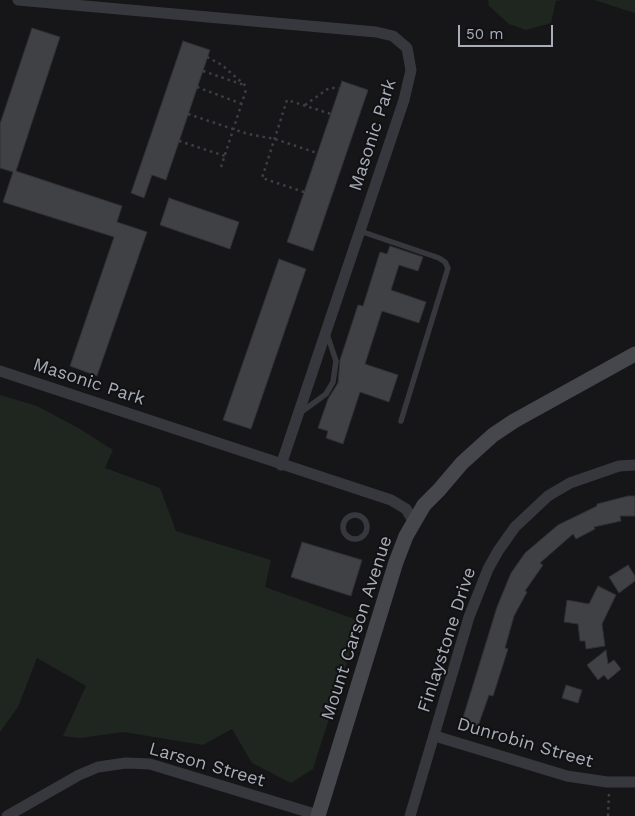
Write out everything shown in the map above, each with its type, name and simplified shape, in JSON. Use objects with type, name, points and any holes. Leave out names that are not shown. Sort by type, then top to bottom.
[{"type":"main road","name":"Mount Carson Avenue","points":[[318,816],[386,590],[414,522],[424,505],[440,490],[462,463],[493,436],[514,421],[635,354]]},
{"type":"street","name":"Masonic Park","points":[[18,0],[386,34],[399,39],[410,54],[410,79],[281,465]]},
{"type":"street","name":"Masonic Park","points":[[0,371],[391,500],[406,509],[414,522]]},
{"type":"street","name":"Finlaystone Drive","points":[[410,816],[469,618],[488,569],[516,527],[548,496],[570,483],[619,466],[635,465]]},
{"type":"street","name":"Dunrobin Street","points":[[435,736],[567,776],[610,782],[635,782]]},
{"type":"street","name":"Larson Street","points":[[8,816],[98,767],[126,763],[150,764],[318,816]]},
{"type":"lane","points":[[360,231],[439,258],[445,262],[448,268],[401,421]]},
{"type":"lane","points":[[298,414],[326,394],[332,382],[336,361],[326,332]]},
{"type":"lane","points":[[352,516],[363,518],[367,525],[366,533],[360,539],[352,539],[344,531],[344,523],[352,516]]},
{"type":"path","points":[[207,57],[222,64],[248,87]]},
{"type":"path","points":[[203,71],[248,87]]},
{"type":"path","points":[[197,87],[242,104]]},
{"type":"path","points":[[221,167],[248,87]]},
{"type":"path","points":[[305,105],[329,88],[340,88]]},
{"type":"path","points":[[304,192],[262,178],[287,100],[331,114]]},
{"type":"path","points":[[188,114],[248,134],[275,139],[318,153]]},
{"type":"path","points":[[179,141],[225,156]]},
{"type":"path","points":[[608,816],[610,782]]},
{"type":"shaded area","points":[[488,0],[562,0],[556,1],[551,23],[526,30],[509,24],[489,6]]},
{"type":"shaded area","points":[[594,0],[635,0],[635,13]]},
{"type":"shaded area","points":[[0,395],[37,406],[80,429],[113,450],[105,468],[160,488],[176,531],[271,560],[265,587],[360,621],[313,769],[291,783],[252,763],[232,729],[203,745],[123,732],[80,738],[63,736],[86,686],[37,658],[18,707],[0,732]]},
{"type":"building","points":[[32,28],[60,37],[16,171],[122,206],[117,222],[147,232],[97,376],[70,366],[114,237],[3,202],[13,172],[0,168],[0,124]]},
{"type":"building","points":[[183,41],[210,50],[166,180],[152,175],[144,198],[131,193]]},
{"type":"building","points":[[342,81],[368,90],[313,251],[287,242]]},
{"type":"building","points":[[169,198],[239,222],[230,249],[160,225]]},
{"type":"building","points":[[390,246],[423,257],[418,271],[399,265],[391,290],[426,302],[419,323],[382,311],[365,364],[398,375],[389,402],[360,392],[343,444],[326,438],[328,431],[318,428],[328,399],[338,383],[340,360],[358,305],[363,306],[380,252],[387,254]]},
{"type":"building","points":[[279,259],[306,269],[251,429],[223,420]]},
{"type":"building","points":[[635,496],[635,516],[620,516],[621,521],[594,527],[595,529],[576,539],[573,534],[540,563],[543,565],[525,591],[527,592],[514,616],[505,648],[508,649],[493,696],[489,695],[478,726],[462,721],[497,607],[511,573],[525,553],[558,525],[597,506],[597,504]]},
{"type":"building","points":[[302,542],[362,560],[351,596],[291,577]]},
{"type":"building","points":[[628,565],[635,576],[635,581],[619,593],[609,577]]},
{"type":"building","points":[[598,586],[616,595],[602,624],[605,646],[586,649],[585,641],[580,641],[578,624],[564,622],[567,600],[589,604]]},
{"type":"building","points":[[606,650],[608,664],[614,660],[621,669],[608,680],[604,675],[598,680],[587,665]]},
{"type":"building","points":[[566,685],[582,690],[578,703],[562,698]]}]
